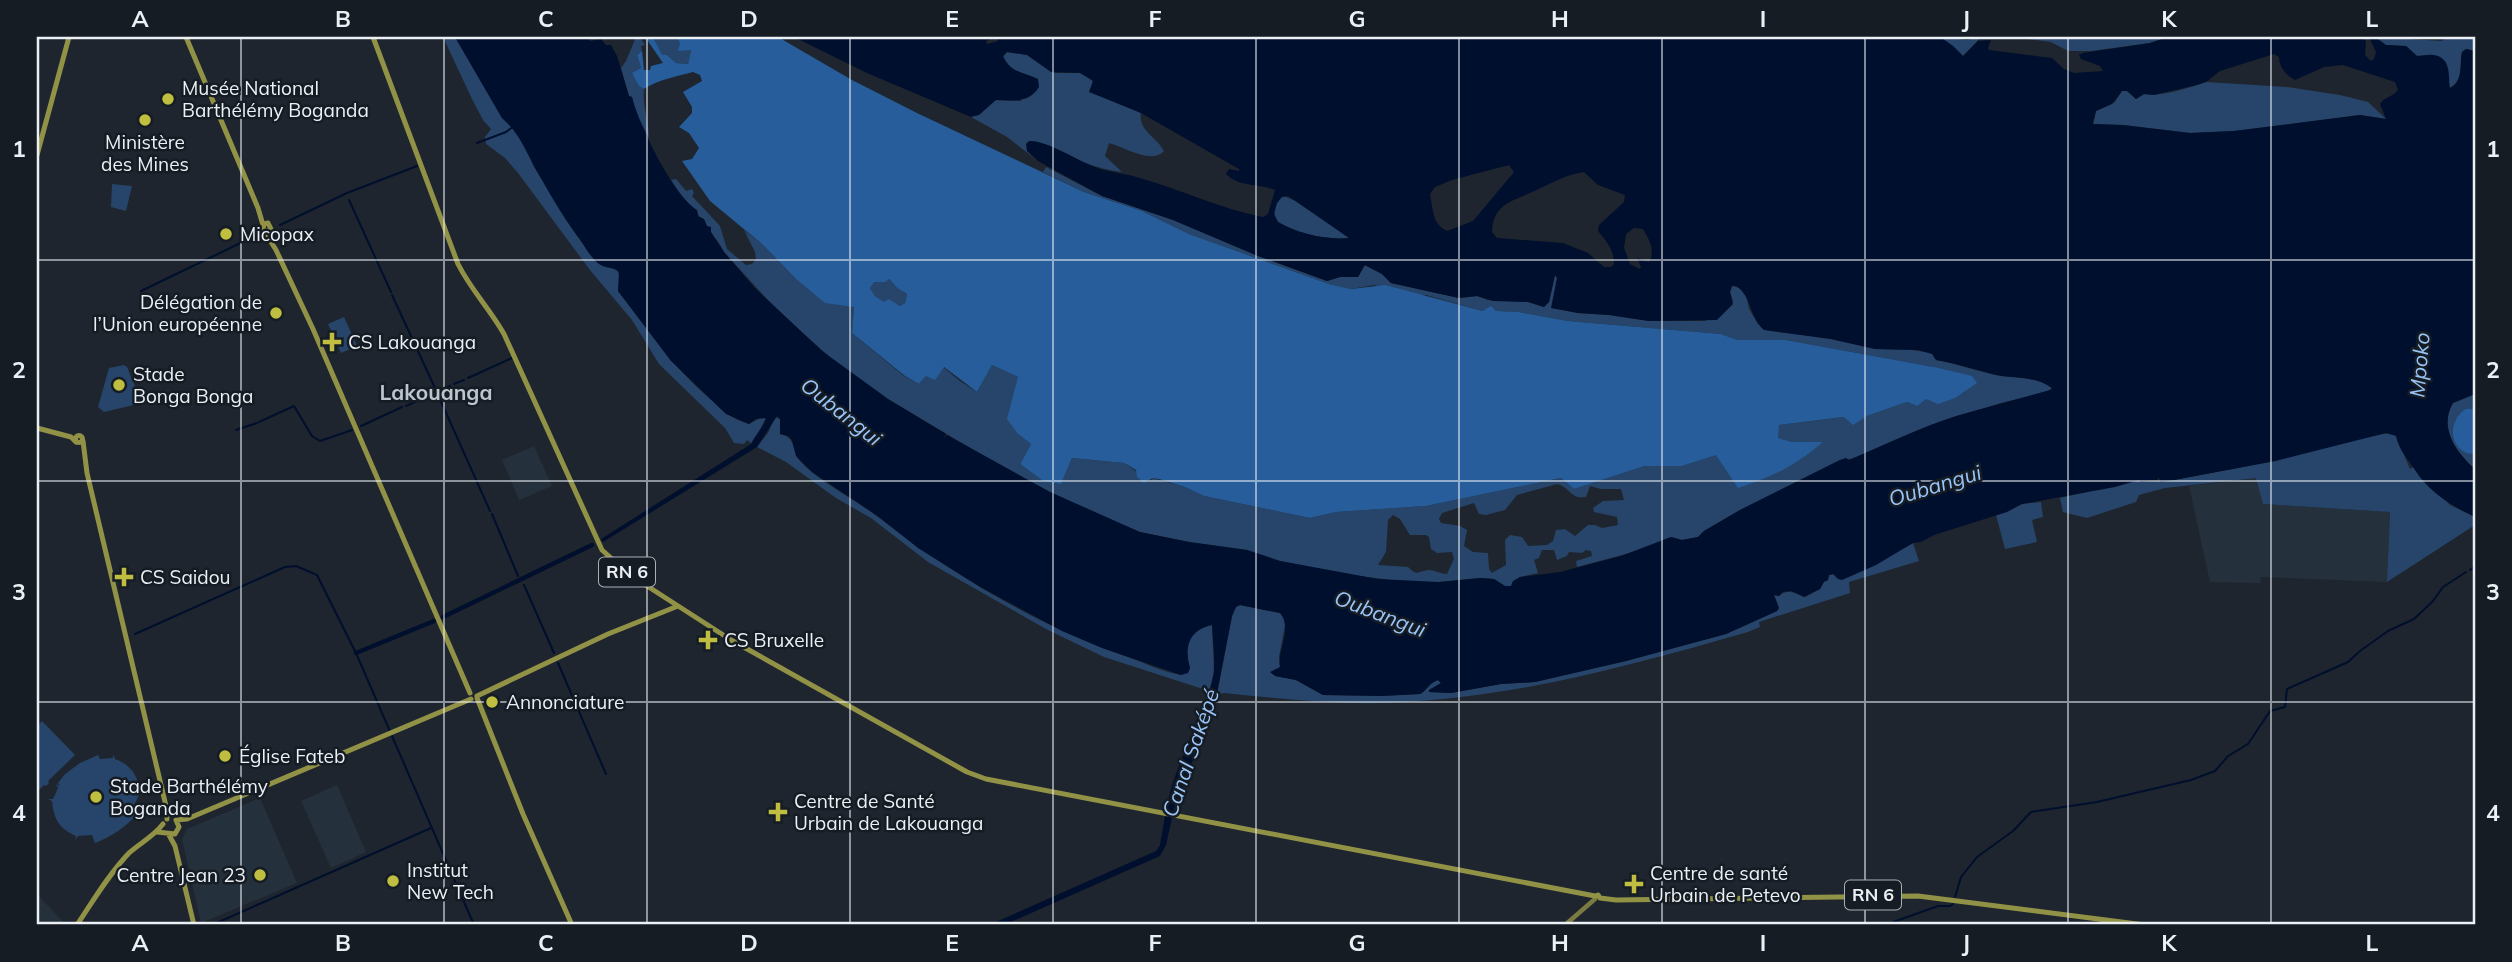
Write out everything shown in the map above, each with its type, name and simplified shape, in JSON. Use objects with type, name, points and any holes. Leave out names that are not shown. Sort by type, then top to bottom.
[{"type":"main road","points":[[37,155],[68,37]]},
{"type":"main road","points":[[186,37],[276,250],[474,695],[572,925]]},
{"type":"main road","name":"RN 6","points":[[373,37],[458,264],[472,290],[496,320],[602,550],[617,565],[731,640],[976,776],[1596,898],[1616,900],[1918,896],[2145,925]]},
{"type":"main road","points":[[37,428],[77,440],[83,450],[194,925]]},
{"type":"main road","points":[[660,612],[666,603],[664,597]]},
{"type":"main road","points":[[157,832],[172,832],[187,819],[678,606]]},
{"type":"main road","points":[[77,925],[132,851],[169,820],[187,819]]},
{"type":"main road","points":[[169,820],[172,832]]},
{"type":"main road","points":[[1565,925],[1596,898]]},
{"type":"shaded area","points":[[443,37],[455,37],[502,118],[526,146],[533,165],[577,236],[598,263],[617,270],[620,277],[618,291],[671,359],[695,385],[732,417],[749,424],[766,415],[762,427],[749,446],[751,443],[747,440],[744,444],[734,443],[725,428],[659,364],[632,320],[590,270],[518,173],[505,158],[486,144],[485,137],[491,129],[472,99]]},
{"type":"shaded area","points":[[636,37],[645,37],[641,39],[645,45],[641,46],[642,51],[637,55],[641,68],[639,86],[644,89],[649,138],[635,111],[632,97],[629,96],[621,68]]},
{"type":"shaded area","points":[[645,37],[677,37],[680,44],[691,50],[688,64],[676,63],[667,55],[661,55],[654,39]]},
{"type":"shaded area","points":[[645,37],[654,39],[662,55],[667,55],[676,63],[688,64],[691,50],[678,51],[680,44],[677,37],[778,37],[852,80],[917,113],[1084,192],[1142,211],[1189,234],[1329,284],[1351,289],[1385,285],[1483,311],[1491,306],[1496,311],[1519,312],[1568,321],[1721,334],[1738,340],[1786,340],[1934,367],[1972,376],[1977,383],[1955,398],[1938,404],[1926,399],[1917,406],[1907,402],[1867,416],[1853,425],[1844,417],[1779,425],[1778,438],[1792,442],[1823,442],[1783,470],[1738,488],[1716,455],[1682,466],[1645,466],[1574,489],[1561,478],[1426,506],[1336,512],[1310,518],[1204,496],[1159,479],[1153,478],[1144,483],[1137,477],[1136,470],[1124,463],[1072,458],[1061,484],[1043,481],[1020,464],[1031,444],[1018,434],[1007,419],[1018,377],[992,365],[977,392],[944,367],[935,380],[926,376],[919,384],[905,376],[852,333],[854,307],[825,303],[795,278],[762,244],[710,201],[682,161],[692,159],[699,148],[689,133],[679,127],[692,113],[692,107],[683,92],[702,81],[700,75],[693,72],[644,89],[639,86],[632,73],[641,68],[637,55],[642,51],[644,70],[663,63]],"holes":[[[889,279],[907,294],[905,303],[900,306],[889,299],[884,302],[875,296],[870,288],[874,282],[885,282]]]},
{"type":"shaded area","points":[[1940,37],[1967,40],[1981,37],[1963,56]]},
{"type":"shaded area","points":[[2012,37],[2168,37],[2150,43],[2091,51],[2068,51],[2051,42]]},
{"type":"shaded area","points":[[2375,37],[2442,41],[2446,37],[2475,37],[2475,51],[2466,49],[2462,52],[2459,77],[2450,88],[2427,55],[2417,56],[2406,46],[2386,45]]},
{"type":"shaded area","points":[[1007,52],[1027,55],[1055,73],[1080,73],[1092,79],[1095,93],[1141,113],[1142,125],[1164,151],[1159,155],[1145,156],[1109,143],[1105,156],[1122,172],[1083,162],[1047,145],[1027,151],[1038,161],[1007,137],[971,117],[996,100],[1021,101],[1031,76],[1018,72],[1008,64],[1003,57]]},
{"type":"shaded area","points":[[2206,82],[2287,87],[2340,95],[2368,102],[2386,119],[2360,115],[2234,131],[2190,133],[2093,124],[2096,111],[2115,102],[2122,91],[2127,91],[2136,99],[2144,94],[2167,93]]},
{"type":"shaded area","points":[[1046,167],[1102,196],[1173,220],[1258,256],[1327,281],[1340,277],[1358,277],[1364,265],[1382,274],[1391,283],[1459,298],[1477,296],[1488,300],[1528,302],[1544,307],[1549,302],[1555,275],[1557,278],[1552,308],[1649,321],[1705,321],[1733,301],[1730,292],[1732,286],[1740,288],[1746,295],[1749,309],[1758,324],[1767,330],[1831,339],[1875,349],[1932,353],[1936,360],[1995,375],[2033,379],[2052,389],[1953,418],[1858,457],[1840,460],[1740,510],[1698,537],[1682,540],[1671,537],[1641,550],[1577,567],[1576,561],[1592,556],[1591,551],[1569,552],[1567,556],[1557,560],[1554,550],[1542,550],[1539,558],[1534,560],[1538,573],[1520,577],[1511,586],[1505,586],[1494,579],[1481,578],[1407,582],[1351,575],[1280,561],[1247,550],[1140,532],[1050,492],[997,464],[888,399],[832,359],[776,309],[724,252],[697,210],[686,203],[671,180],[676,179],[686,191],[692,189],[692,196],[720,226],[727,249],[746,265],[752,264],[756,259],[744,230],[762,244],[795,278],[854,307],[852,333],[904,376],[919,384],[926,376],[943,367],[977,392],[992,365],[1018,377],[1018,434],[1031,444],[1020,464],[1043,481],[1061,483],[1072,458],[1124,463],[1150,481],[1153,478],[1185,487],[1204,496],[1310,518],[1336,512],[1426,506],[1561,478],[1574,489],[1645,466],[1682,466],[1717,454],[1822,442],[1792,442],[1777,438],[1779,425],[1845,417],[1853,424],[1867,416],[1907,402],[1917,406],[1934,367],[1786,340],[1738,340],[1721,334],[1568,321],[1519,312],[1483,311],[1426,295],[1374,285],[1351,289],[1329,284],[1189,234],[1142,211],[1084,192],[1043,172]],"holes":[[[1557,484],[1577,497],[1586,497],[1590,486],[1621,489],[1624,500],[1603,501],[1593,508],[1594,512],[1617,517],[1618,525],[1602,528],[1588,525],[1575,536],[1565,529],[1556,530],[1553,541],[1547,545],[1528,546],[1522,537],[1510,535],[1505,540],[1506,565],[1492,573],[1489,569],[1488,553],[1473,552],[1464,546],[1467,530],[1441,523],[1439,519],[1442,513],[1474,503],[1479,514],[1505,510],[1517,495]],[[1393,515],[1400,519],[1410,535],[1429,537],[1431,549],[1437,553],[1452,552],[1454,559],[1447,574],[1429,570],[1416,573],[1408,567],[1378,565],[1386,552],[1388,520]]]},
{"type":"shaded area","points":[[112,184],[132,186],[126,211],[111,207]]},
{"type":"shaded area","points":[[1283,196],[1301,203],[1349,238],[1312,235],[1278,222],[1275,208]]},
{"type":"shaded area","points":[[888,278],[907,294],[905,303],[900,306],[889,300],[885,303],[875,296],[870,288],[873,282]]},
{"type":"shaded area","points":[[344,317],[357,346],[341,353],[328,324]]},
{"type":"shaded area","name":"Stade Bonga Bonga","points":[[124,365],[142,403],[104,412],[98,407],[109,368]]},
{"type":"shaded area","points":[[2475,394],[2475,409],[2465,409],[2455,421],[2471,454],[2475,454],[2475,469],[2456,448],[2448,422],[2453,403]]},
{"type":"shaded area","points":[[2465,409],[2475,409],[2475,454],[2464,452],[2454,439],[2453,428]]},
{"type":"shaded area","points":[[775,417],[780,419],[780,434],[789,438],[800,461],[825,482],[965,578],[1059,629],[1153,667],[1181,675],[1190,668],[1187,646],[1192,635],[1212,625],[1214,672],[1209,691],[1104,657],[1046,629],[928,562],[871,518],[836,498],[786,462],[757,447],[768,433]]},
{"type":"shaded area","points":[[2390,433],[2396,436],[2410,469],[2413,467],[2450,505],[2475,517],[2475,525],[2387,582],[2390,512],[2263,504],[2256,478],[2165,488],[2139,495],[2136,502],[2087,518],[2063,512],[2060,498],[2139,480],[2174,480],[2275,461]]},
{"type":"shaded area","points":[[534,446],[552,486],[519,500],[502,460]]},
{"type":"shaded area","points":[[2257,478],[2263,504],[2390,512],[2387,582],[2260,577],[2261,583],[2210,582],[2189,486]]},
{"type":"shaded area","points":[[2041,502],[2043,517],[2032,520],[2037,542],[2005,549],[1996,515],[2022,504]]},
{"type":"shaded area","points":[[1913,543],[1919,561],[1849,582],[1850,593],[1759,622],[1760,627],[1748,632],[1578,677],[1491,693],[1404,702],[1336,702],[1224,693],[1217,695],[1232,616],[1240,605],[1284,616],[1280,667],[1275,676],[1296,680],[1323,695],[1420,694],[1438,680],[1441,683],[1429,692],[1451,693],[1501,684],[1535,682],[1726,634],[1777,611],[1779,608],[1774,595],[1789,592],[1805,597],[1820,589],[1829,575],[1862,571]]},
{"type":"shaded area","points":[[42,721],[75,755],[37,792],[37,726]]},
{"type":"shaded area","name":"Stade Barthélémy Boganda","points":[[113,754],[115,759],[126,764],[138,781],[139,793],[143,794],[139,795],[132,809],[137,814],[101,841],[95,843],[92,835],[78,836],[75,840],[76,836],[58,823],[52,801],[48,799],[53,799],[58,788],[56,784],[60,786],[58,783],[65,774],[80,763],[98,755],[100,759],[113,758]]},
{"type":"shaded area","points":[[337,785],[366,852],[331,868],[301,801]]},
{"type":"shaded area","points":[[260,798],[297,883],[201,923],[182,839],[187,829]]},
{"type":"shaded area","points":[[37,894],[66,925],[37,925]]},
{"type":"water","points":[[455,37],[587,37],[590,41],[601,39],[606,45],[611,45],[617,56],[629,96],[632,97],[649,141],[668,175],[697,210],[698,216],[711,227],[711,232],[724,252],[755,288],[822,351],[888,399],[946,434],[944,438],[947,435],[1050,492],[1140,532],[1247,550],[1280,561],[1378,579],[1439,582],[1480,578],[1494,579],[1505,586],[1511,586],[1513,581],[1520,577],[1560,572],[1621,556],[1671,537],[1682,540],[1698,537],[1740,510],[1840,460],[1849,460],[1956,416],[2052,388],[2030,379],[1992,374],[1936,360],[1932,354],[1918,350],[1875,349],[1831,339],[1764,330],[1745,295],[1736,286],[1732,286],[1730,292],[1733,304],[1717,320],[1649,321],[1551,308],[1557,278],[1555,275],[1549,302],[1544,307],[1528,302],[1493,301],[1477,296],[1459,298],[1391,283],[1382,274],[1365,265],[1358,277],[1340,277],[1327,281],[1258,256],[1173,220],[1102,196],[1038,161],[1027,151],[1026,144],[1029,141],[1046,144],[1104,170],[1156,183],[1232,209],[1263,217],[1268,214],[1275,190],[1231,178],[1226,174],[1229,169],[1239,169],[1141,113],[1089,92],[1093,81],[1080,73],[1051,72],[1027,55],[1007,52],[1003,56],[1009,66],[1038,79],[1039,87],[1025,99],[996,100],[979,115],[971,117],[867,73],[794,37],[995,37],[986,41],[987,44],[998,41],[996,37],[1940,37],[1963,56],[1978,41],[1991,40],[1989,50],[2052,58],[2064,69],[2074,73],[2103,71],[2100,66],[2081,59],[2079,55],[2083,53],[2150,43],[2168,37],[2360,37],[2366,41],[2365,55],[2371,61],[2376,52],[2370,39],[2375,37],[2386,45],[2406,46],[2417,56],[2440,57],[2448,68],[2450,88],[2459,77],[2462,52],[2466,49],[2475,51],[2475,394],[2453,403],[2448,422],[2456,448],[2475,469],[2475,517],[2449,503],[2434,491],[2406,458],[2396,436],[2386,433],[2275,461],[2160,482],[2159,477],[2157,480],[2139,480],[2022,504],[2007,512],[1913,543],[1876,565],[1842,580],[1833,574],[1829,575],[1820,589],[1804,597],[1791,591],[1783,592],[1779,596],[1774,595],[1779,608],[1777,611],[1726,634],[1535,682],[1501,684],[1451,693],[1429,692],[1441,683],[1438,680],[1420,694],[1323,695],[1296,680],[1275,676],[1270,672],[1280,667],[1284,619],[1280,613],[1240,605],[1232,616],[1215,703],[1173,812],[1166,811],[1174,779],[1213,679],[1212,625],[1193,635],[1188,646],[1190,668],[1188,673],[1181,675],[1062,631],[982,588],[918,548],[879,517],[812,472],[796,456],[792,440],[780,434],[780,419],[777,416],[757,447],[603,542],[601,539],[751,444],[766,418],[756,419],[749,424],[726,414],[671,361],[618,291],[619,272],[602,266],[591,256],[556,204],[517,135],[502,118]],"holes":[[[2274,54],[2279,57],[2286,73],[2295,80],[2324,67],[2343,65],[2395,82],[2398,90],[2380,104],[2386,119],[2360,115],[2234,131],[2190,133],[2093,124],[2096,111],[2112,104],[2122,91],[2127,91],[2136,99],[2144,94],[2154,95],[2197,85],[2206,82],[2220,71]],[[1509,165],[1514,172],[1473,221],[1447,231],[1436,220],[1430,194],[1435,187]],[[1584,172],[1598,185],[1625,195],[1624,202],[1599,225],[1598,231],[1613,254],[1614,264],[1611,267],[1604,267],[1588,253],[1563,243],[1497,238],[1492,232],[1496,215],[1504,205],[1570,175]],[[1288,196],[1349,238],[1312,235],[1278,222],[1274,214],[1282,197]],[[1634,228],[1643,229],[1651,245],[1651,258],[1649,262],[1637,258],[1640,269],[1630,264],[1624,248],[1626,234]]]},
{"type":"water","points":[[1165,816],[1172,818],[1166,845],[1160,856],[1004,925],[989,925],[1156,851],[1160,845]]},
{"type":"waterway","points":[[477,143],[506,132],[514,126]]},
{"type":"waterway","points":[[280,225],[347,193],[417,166]]},
{"type":"waterway","points":[[349,200],[391,292]]},
{"type":"waterway","points":[[141,291],[253,237],[259,237]]},
{"type":"waterway","points":[[392,295],[435,388]]},
{"type":"waterway","points":[[468,378],[512,358]]},
{"type":"waterway","points":[[454,384],[464,380]]},
{"type":"waterway","points":[[439,391],[450,386]]},
{"type":"waterway","points":[[420,399],[431,394]]},
{"type":"waterway","points":[[439,397],[490,511]]},
{"type":"waterway","points":[[406,406],[417,401]]},
{"type":"waterway","points":[[259,422],[294,406],[312,436],[320,441],[352,430]]},
{"type":"waterway","points":[[361,426],[402,407]]},
{"type":"waterway","points":[[236,430],[257,423]]},
{"type":"waterway","points":[[492,514],[518,576]]},
{"type":"waterway","points":[[443,617],[592,545]]},
{"type":"waterway","points":[[135,634],[285,567],[296,566],[317,575],[356,653],[474,925]]},
{"type":"waterway","points":[[2470,570],[2475,566]]},
{"type":"waterway","points":[[1955,897],[1961,877],[1977,857],[2013,831],[2031,812],[2097,802],[2191,780],[2215,771],[2228,756],[2248,744],[2270,711],[2285,707],[2287,689],[2348,662],[2388,631],[2414,619],[2443,587],[2466,572]]},
{"type":"waterway","points":[[524,585],[554,653]]},
{"type":"waterway","points":[[356,653],[434,621]]},
{"type":"waterway","points":[[558,663],[606,774]]},
{"type":"waterway","points":[[212,925],[431,828]]},
{"type":"waterway","points":[[1885,925],[1938,906],[1953,904]]},
{"type":"place","name":"Musée National Barthélémy Boganda","points":[[168,99]]},
{"type":"place","name":"Ministère des Mines","points":[[145,120]]},
{"type":"place","name":"Micopax","points":[[226,234]]},
{"type":"place","name":"Délégation de l’Union européenne","points":[[276,313]]},
{"type":"place","name":"CS Lakouanga","points":[[332,342]]},
{"type":"place","name":"Stade Bonga Bonga","points":[[119,385]]},
{"type":"place","name":"CS Saidou","points":[[124,577]]},
{"type":"place","name":"CS Bruxelle","points":[[708,640]]},
{"type":"place","name":"Annonciature","points":[[492,702]]},
{"type":"place","name":"Église Fateb","points":[[225,756]]},
{"type":"place","name":"Stade Barthélémy Boganda","points":[[96,797]]},
{"type":"place","name":"Centre de Santé Urbain de Lakouanga","points":[[778,812]]},
{"type":"place","name":"Centre Jean 23","points":[[260,875]]},
{"type":"place","name":"Institut New Tech","points":[[393,881]]},
{"type":"place","name":"Centre de santé Urbain de Petevo","points":[[1634,884]]},
{"type":"district","name":"Lakouanga","points":[[436,393]]},
{"type":"water label","name":"Mpoko","points":[[2420,365]]},
{"type":"water label","name":"Oubangui","points":[[841,412]]},
{"type":"water label","name":"Oubangui","points":[[1935,486]]},
{"type":"water label","name":"Oubangui","points":[[1380,614]]},
{"type":"water label","name":"Canal Saképé","points":[[1191,753]]}]
